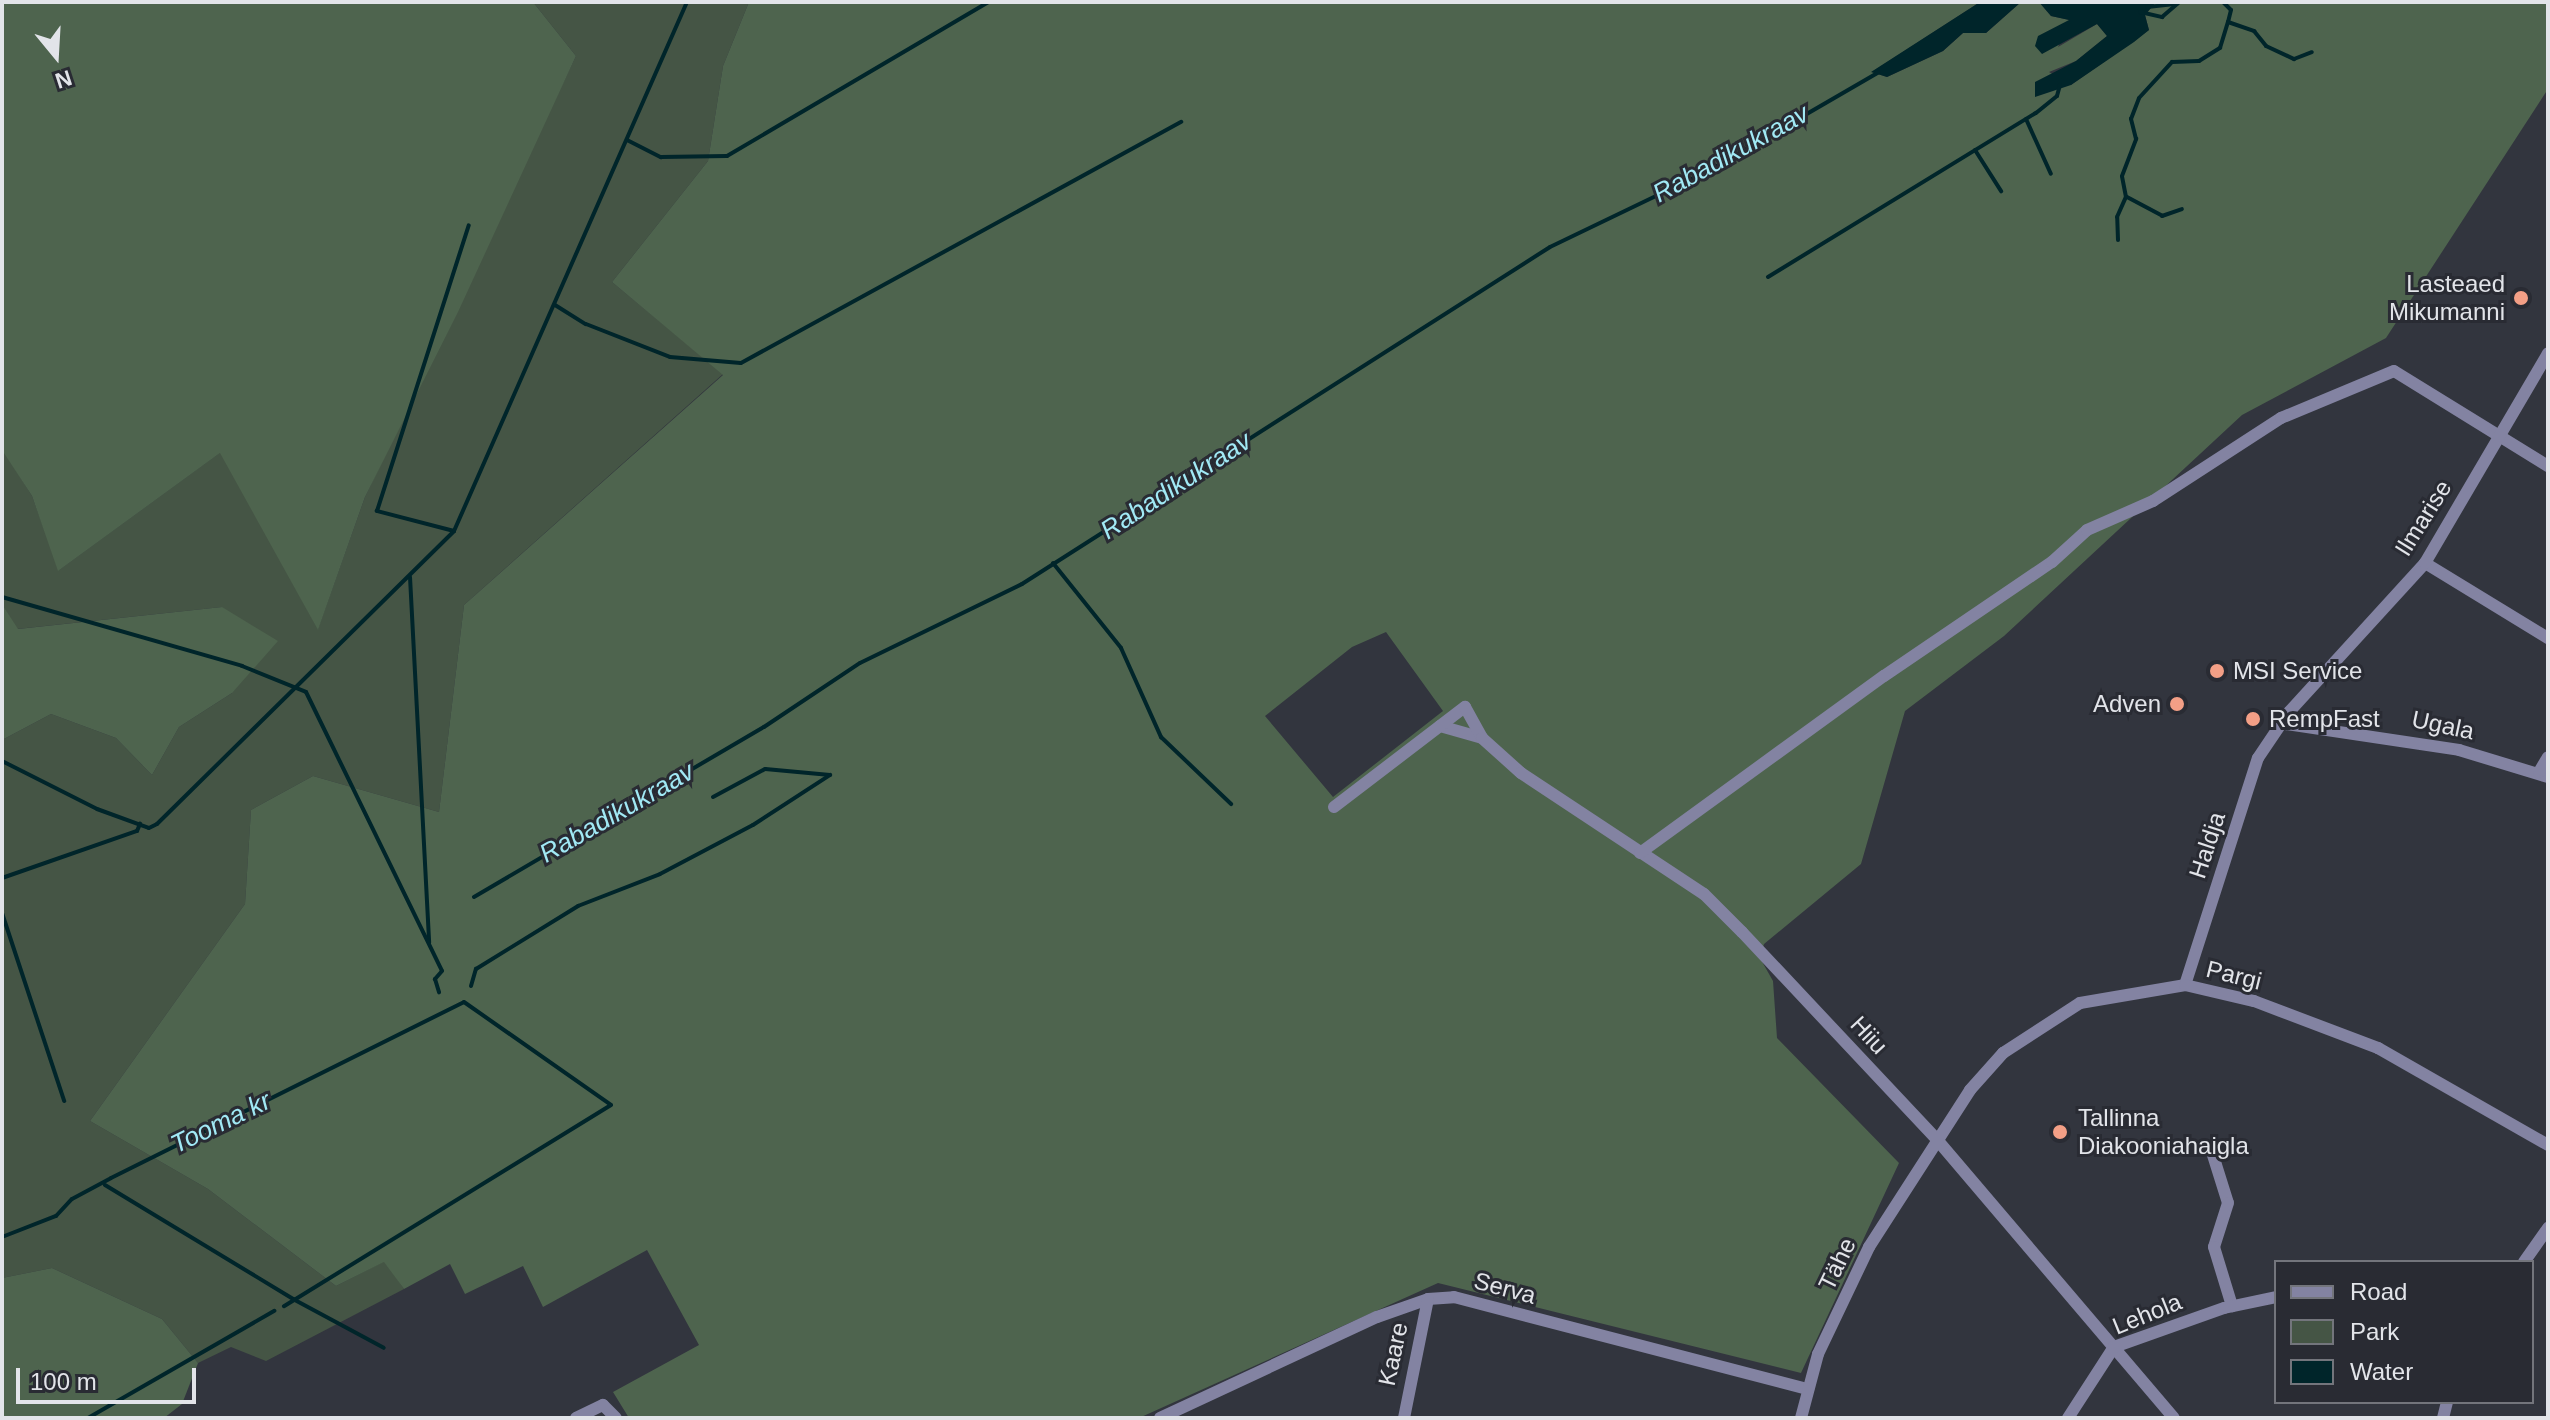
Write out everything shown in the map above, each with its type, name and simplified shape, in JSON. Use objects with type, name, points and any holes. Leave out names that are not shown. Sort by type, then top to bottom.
[{"type":"street","name":"Ilmarise","points":[[2279,723],[2425,563],[2548,353]]},
{"type":"street","points":[[1640,853],[1884,676],[2052,562],[2087,530],[2153,501],[2281,418],[2394,371],[2548,466]]},
{"type":"street","points":[[2425,563],[2548,638]]},
{"type":"street","name":"Hiiu","points":[[1334,807],[1465,707],[1482,738],[1521,773],[1704,894],[1939,1142],[2174,1418]]},
{"type":"street","name":"Ugala","points":[[2279,723],[2384,735],[2544,774]]},
{"type":"street","name":"Haldja","points":[[2185,985],[2258,758],[2279,723]]},
{"type":"street","name":"Hiiu","points":[[1440,726],[1482,738]]},
{"type":"street","points":[[2544,774],[2548,757]]},
{"type":"street","name":"Pargi","points":[[1939,1142],[1970,1090],[2003,1053],[2080,1003],[2185,985],[2328,1025],[2450,1085],[2548,1145]]},
{"type":"street","name":"Tähe","points":[[1801,1418],[1818,1354],[1869,1247],[1939,1142]]},
{"type":"street","points":[[2212,1152],[2228,1203],[2214,1247],[2232,1306]]},
{"type":"street","points":[[2525,1260],[2548,1228]]},
{"type":"street","name":"Serva","points":[[1160,1418],[1377,1317],[1428,1299],[1454,1297],[1808,1389]]},
{"type":"street","name":"Lehola","points":[[2068,1418],[2114,1347],[2232,1306],[2274,1297]]},
{"type":"street","name":"Kaare","points":[[1404,1418],[1428,1299]]},
{"type":"street","points":[[576,1418],[603,1405],[616,1418]]},
{"type":"green space","points":[[533,2],[749,2],[723,66],[708,161],[612,282],[723,374],[464,605],[439,812],[313,776],[251,810],[245,904],[90,1121],[208,1189],[336,1286],[385,1261],[404,1289],[266,1361],[231,1347],[198,1363],[162,1319],[52,1268],[2,1278],[2,740],[51,714],[116,738],[152,775],[179,727],[232,693],[222,607],[17,629],[2,604],[2,448],[32,496],[59,570],[221,452],[318,629],[365,497],[576,56]]},
{"type":"shaded area","points":[[2,2],[533,2],[576,56],[458,312],[365,497],[318,630],[220,453],[58,571],[32,496],[2,450]]},
{"type":"shaded area","points":[[749,2],[1980,2],[1872,72],[1887,77],[1943,51],[1963,33],[1986,33],[2021,2],[2039,2],[2051,16],[2070,20],[2058,47],[2097,24],[2107,36],[2076,61],[2049,72],[2071,85],[2149,30],[2145,15],[2156,2],[2548,2],[2548,89],[2386,338],[2242,415],[2004,636],[1905,711],[1861,864],[1764,944],[1760,958],[1773,981],[1777,1038],[1899,1163],[1801,1373],[1438,1283],[1139,1418],[629,1418],[613,1392],[699,1345],[647,1250],[543,1307],[523,1266],[465,1294],[450,1264],[404,1289],[384,1262],[336,1286],[208,1189],[90,1121],[245,904],[251,810],[313,776],[439,812],[464,605],[723,375],[612,282],[708,161],[723,66]],"holes":[[[1386,632],[1443,711],[1333,797],[1265,716],[1352,647]]]},
{"type":"shaded area","points":[[2,604],[18,629],[222,607],[278,641],[232,693],[179,727],[152,775],[116,738],[51,714],[2,740]]},
{"type":"shaded area","points":[[52,1268],[162,1319],[198,1363],[182,1404],[164,1418],[2,1418],[2,1278]]},
{"type":"water","points":[[1980,2],[2021,2],[1986,33],[1963,33],[1943,51],[1887,77],[1871,72]]},
{"type":"water","points":[[2039,2],[2156,2],[2145,15],[2149,30],[2134,42],[2071,85],[2035,97],[2035,82],[2076,61],[2107,36],[2097,24],[2042,54],[2035,46],[2038,36],[2069,20],[2051,16]]},
{"type":"waterway","points":[[2,761],[97,809],[149,828],[157,824],[454,531],[687,2]]},
{"type":"waterway","points":[[627,140],[661,157],[727,156],[988,2]]},
{"type":"waterway","points":[[2140,12],[2162,17],[2179,2]]},
{"type":"waterway","points":[[2223,2],[2231,10],[2228,22],[2254,31],[2266,46],[2294,59],[2312,52]]},
{"type":"waterway","points":[[2147,7],[2177,4]]},
{"type":"waterway","points":[[2118,240],[2117,217],[2126,197],[2122,176],[2136,139],[2131,119],[2139,98],[2172,62],[2199,61],[2220,48],[2228,22]]},
{"type":"waterway","name":"Rabadikukraav","points":[[474,897],[764,727],[860,663],[1022,584],[1550,247],[1710,170],[1879,72]]},
{"type":"waterway","points":[[1768,277],[2036,113],[2057,96],[2060,85]]},
{"type":"waterway","points":[[2026,119],[2051,174]]},
{"type":"waterway","points":[[555,305],[586,324],[670,357],[741,363],[1181,122]]},
{"type":"waterway","points":[[1975,150],[2001,191]]},
{"type":"waterway","points":[[2127,197],[2162,216],[2182,209]]},
{"type":"waterway","points":[[454,531],[377,511],[469,225]]},
{"type":"waterway","points":[[1053,563],[1121,648],[1161,737],[1231,804]]},
{"type":"waterway","points":[[410,577],[429,943]]},
{"type":"waterway","name":"Tooma kr","points":[[2,597],[242,666],[306,692],[442,971],[435,979],[439,992]]},
{"type":"waterway","points":[[471,986],[476,969],[578,906],[660,874],[753,825],[830,775],[765,769],[713,797]]},
{"type":"waterway","points":[[2,878],[137,831],[140,824]]},
{"type":"waterway","points":[[2,913],[64,1101]]},
{"type":"waterway","points":[[2,1237],[56,1216],[72,1199],[111,1178],[464,1002],[611,1105],[284,1306]]},
{"type":"waterway","points":[[105,1185],[293,1299],[384,1348]]},
{"type":"waterway","points":[[88,1418],[274,1311]]},
{"type":"place","name":"Lasteaed Mikumanni","points":[[2521,298]]},
{"type":"place","name":"MSI Service","points":[[2217,671]]},
{"type":"place","name":"Adven","points":[[2177,704]]},
{"type":"place","name":"RempFast","points":[[2253,719]]},
{"type":"place","name":"Tallinna Diakooniahaigla","points":[[2060,1132]]}]
